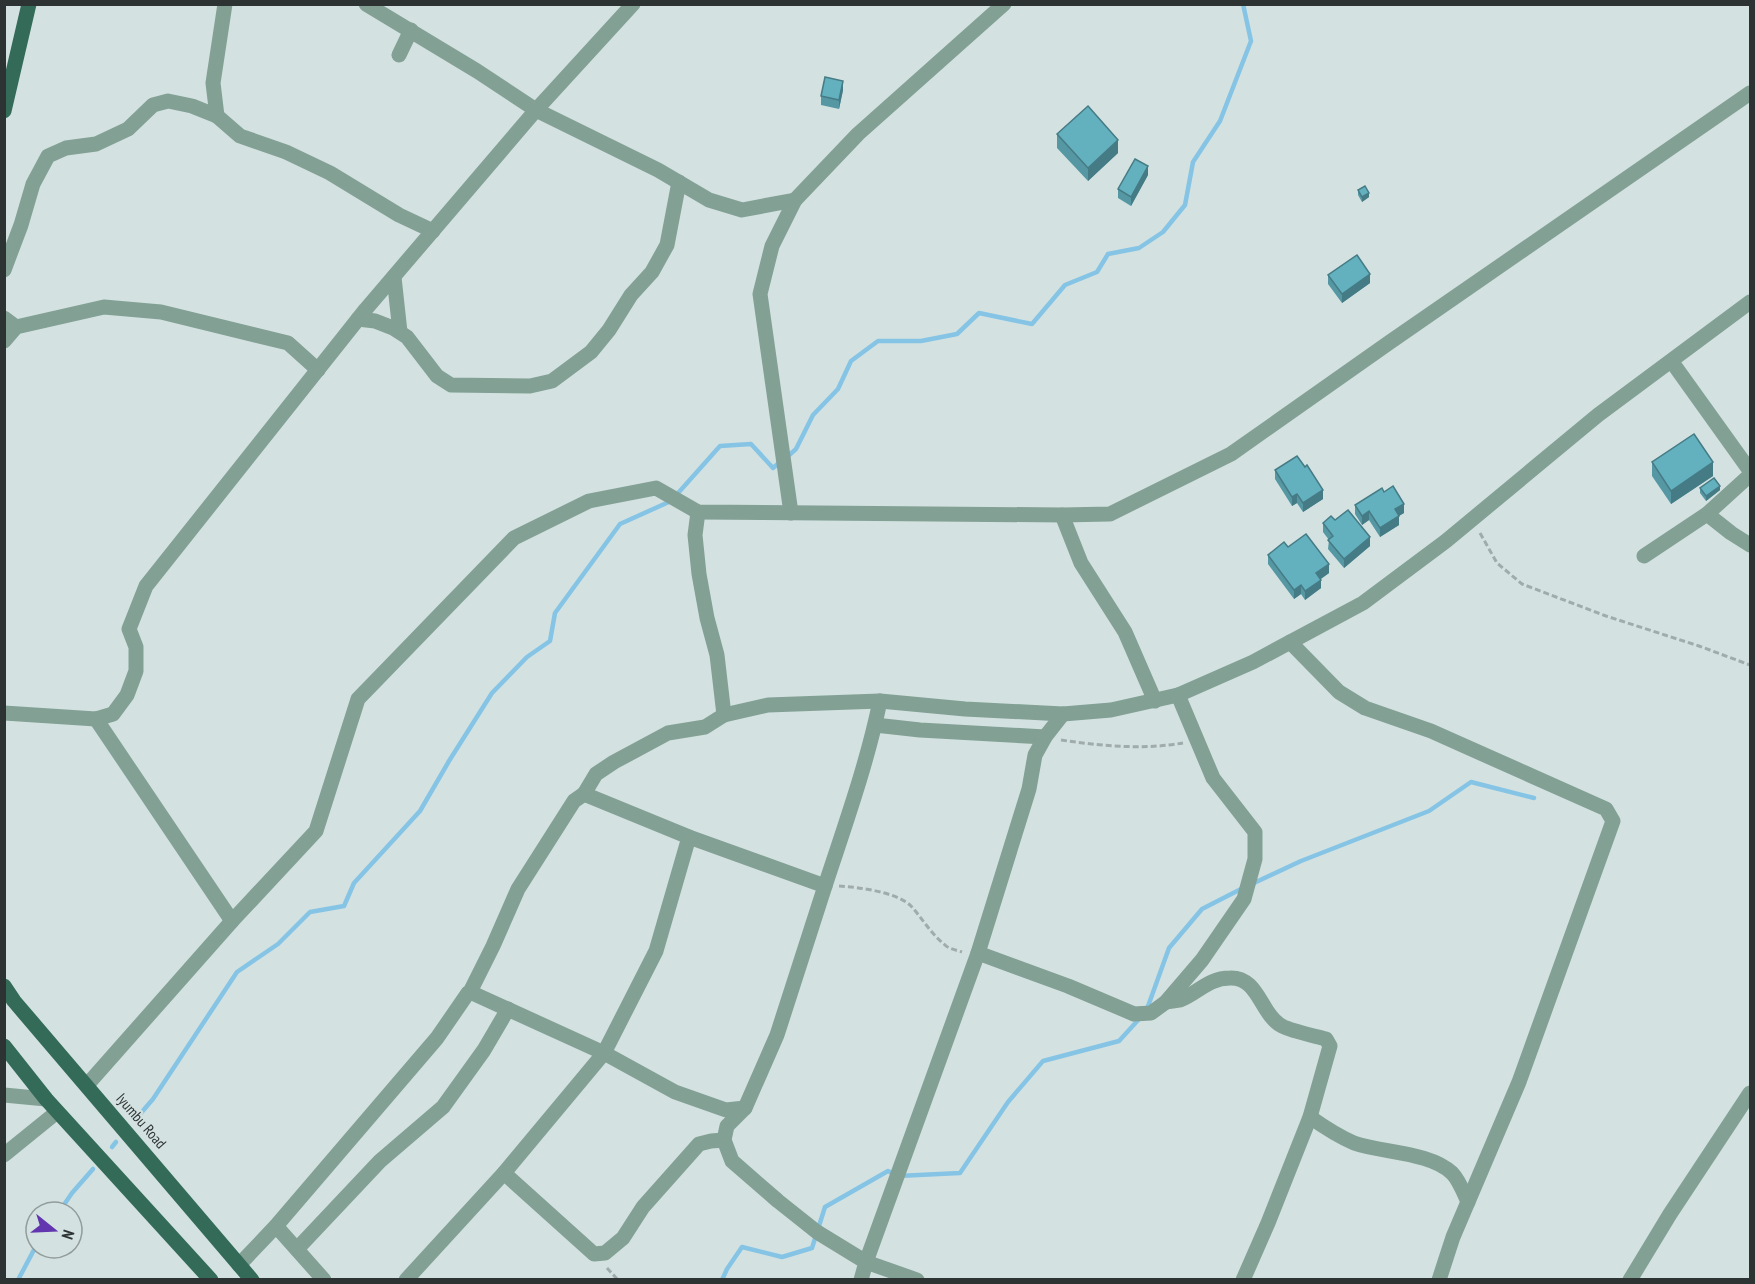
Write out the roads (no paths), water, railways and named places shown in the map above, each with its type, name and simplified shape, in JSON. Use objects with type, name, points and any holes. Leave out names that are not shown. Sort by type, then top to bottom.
[{"type":"main road","points":[[4,111],[29,4]]},
{"type":"main road","name":"Iyumbu Road","points":[[4,986],[14,1001],[252,1280]]},
{"type":"main road","points":[[4,1046],[57,1112],[211,1280]]},
{"type":"street","points":[[218,116],[213,83],[225,4]]},
{"type":"street","points":[[366,4],[477,71],[536,110],[658,170],[709,200],[742,210],[795,200]]},
{"type":"street","points":[[4,713],[96,719],[113,714],[127,695],[136,671],[136,647],[129,629],[146,586],[358,319],[536,110],[633,4]]},
{"type":"street","points":[[791,513],[760,294],[772,246],[795,200],[858,134],[1004,4]]},
{"type":"street","points":[[399,55],[411,30]]},
{"type":"street","points":[[192,106],[205,98],[213,83]]},
{"type":"street","points":[[87,1085],[232,921],[316,831],[358,699],[514,538],[589,501],[656,488],[698,512],[1110,514],[1232,454],[1750,93]]},
{"type":"street","points":[[4,270],[33,184],[48,156],[66,148],[96,144],[129,129],[153,105],[168,101],[192,106],[218,116],[240,136],[286,152],[330,173],[399,215],[433,231]]},
{"type":"street","points":[[358,319],[375,321],[407,337],[437,376],[451,386],[530,386],[552,381],[591,352],[609,330],[631,295],[652,272],[667,245],[679,182]]},
{"type":"street","points":[[394,277],[400,332]]},
{"type":"street","points":[[239,1265],[276,1226],[437,1038],[470,992],[518,889],[574,801],[584,794],[596,774],[614,762],[668,733],[705,727],[724,715],[768,705],[880,701],[965,709],[1063,714],[1111,710],[1178,695],[1253,662],[1363,603],[1446,542],[1598,415],[1750,302]]},
{"type":"street","points":[[4,341],[10,323],[104,307],[161,312],[288,343],[318,370]]},
{"type":"street","points":[[1644,556],[1707,514],[1750,473],[1671,362]]},
{"type":"street","points":[[698,512],[695,535],[699,574],[717,655],[724,715]]},
{"type":"street","points":[[1707,514],[1750,545]]},
{"type":"street","points":[[1062,515],[1081,563],[1125,632],[1155,701]]},
{"type":"street","points":[[1290,642],[1339,692],[1365,708],[1431,731],[1606,809],[1613,821],[1519,1082],[1468,1202],[1440,1277],[1456,1280]]},
{"type":"street","points":[[978,953],[1068,986],[1134,1014],[1151,1013],[1166,1002],[1202,960],[1244,898],[1255,859],[1255,832],[1213,778],[1178,695]]},
{"type":"street","points":[[880,701],[855,794],[777,1035],[745,1108],[727,1126],[724,1140],[732,1161],[816,1232],[866,1262],[917,1280]]},
{"type":"street","points":[[861,1280],[978,953],[1029,789],[1035,755],[1045,737],[1063,714]]},
{"type":"street","points":[[96,719],[232,921]]},
{"type":"street","points":[[875,725],[1045,737]]},
{"type":"street","points":[[584,794],[689,837],[825,886]]},
{"type":"street","points":[[406,1280],[504,1173],[604,1053],[656,951],[689,837]]},
{"type":"street","points":[[1166,1002],[1180,1000],[1209,982],[1232,977],[1246,982],[1258,994],[1268,1014],[1282,1026],[1326,1039],[1330,1046],[1310,1117],[1243,1280]]},
{"type":"street","points":[[470,992],[604,1053],[675,1092],[726,1110],[745,1108]]},
{"type":"street","points":[[297,1249],[380,1161],[443,1107],[484,1050],[508,1009]]},
{"type":"street","points":[[1630,1280],[1670,1214],[1750,1093]]},
{"type":"street","points":[[4,1095],[46,1099]]},
{"type":"street","points":[[4,1155],[57,1112]]},
{"type":"street","points":[[1310,1117],[1329,1131],[1355,1143],[1437,1163],[1453,1174],[1468,1202]]},
{"type":"street","points":[[504,1173],[594,1254],[605,1253],[623,1238],[643,1207],[699,1144],[724,1140]]},
{"type":"street","points":[[276,1226],[324,1280]]},
{"type":"waterway","points":[[787,457],[796,449],[813,415],[838,389],[851,361],[878,341],[921,341],[957,334],[979,313],[1032,324],[1065,285],[1097,272],[1108,254],[1139,248],[1163,232],[1185,205],[1193,162],[1220,121],[1251,41],[1243,4]]},
{"type":"waterway","points":[[135,1120],[153,1099],[237,972],[278,944],[310,912],[344,906],[354,883],[420,811],[492,693],[527,657],[550,641],[555,613],[620,524],[671,501],[720,446],[751,444],[773,468],[780,462]]},
{"type":"waterway","points":[[1254,883],[1301,861],[1429,811],[1471,782],[1534,798]]},
{"type":"waterway","points":[[1147,1009],[1169,948],[1202,909],[1243,888]]},
{"type":"waterway","points":[[722,1280],[742,1247],[782,1257],[812,1248],[825,1207],[888,1171],[898,1176],[960,1173],[1008,1102],[1043,1061],[1119,1041],[1140,1018]]},
{"type":"waterway","points":[[112,1147],[116,1142]]},
{"type":"waterway","points":[[67,1200],[93,1169]]},
{"type":"waterway","points":[[18,1280],[29,1260]]}]
